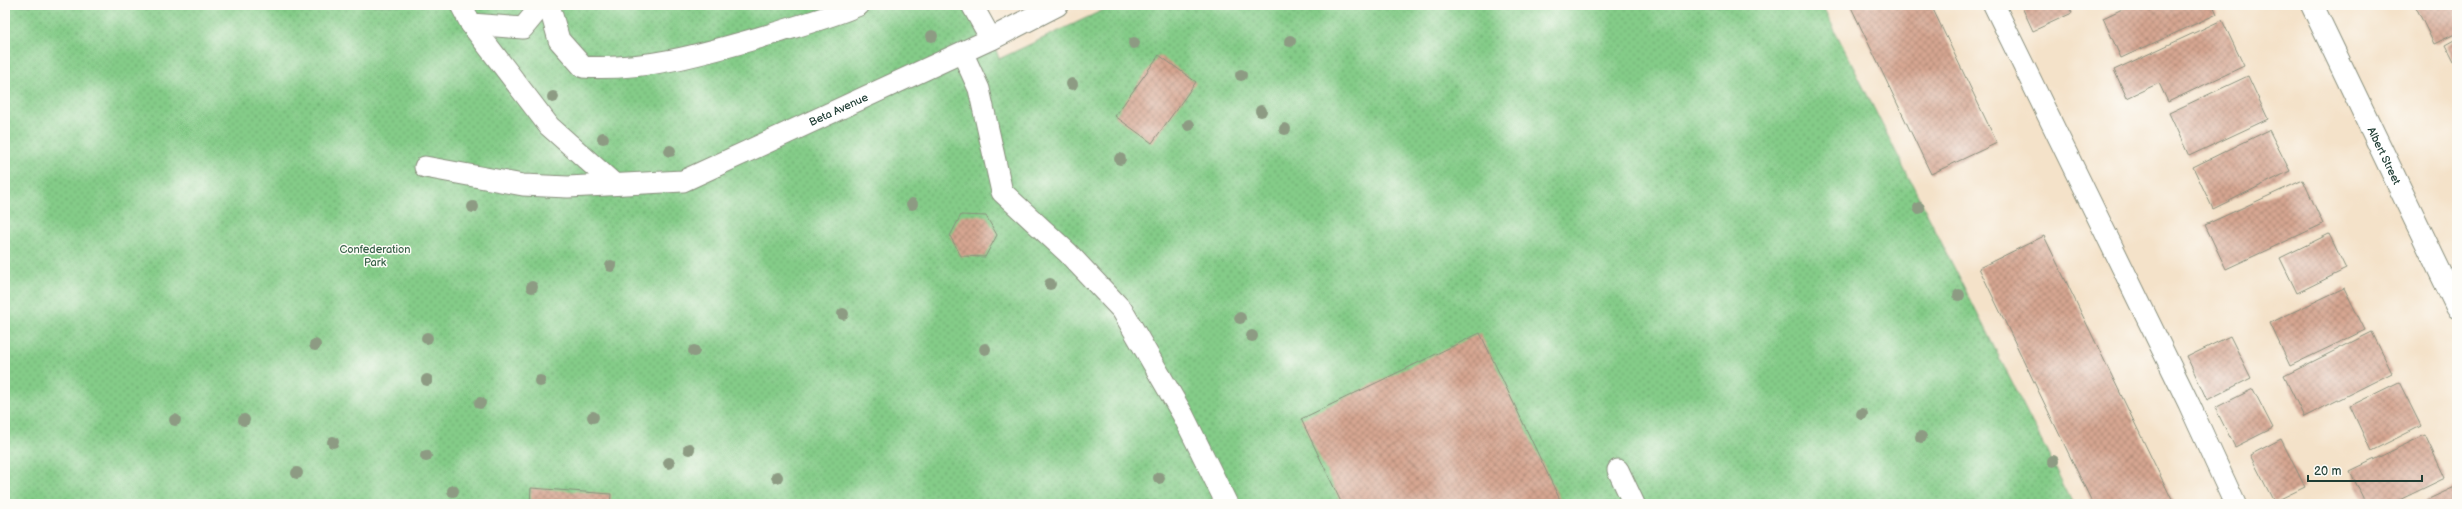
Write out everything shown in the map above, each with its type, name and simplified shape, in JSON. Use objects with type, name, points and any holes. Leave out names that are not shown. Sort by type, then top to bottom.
[{"type":"street","name":"Beta Avenue","points":[[991,39],[1056,5]]},
{"type":"street","name":"Albert Street","points":[[2312,5],[2457,307]]},
{"type":"lane","points":[[461,5],[471,24],[549,126],[613,183]]},
{"type":"lane","points":[[471,24],[522,28],[542,5]]},
{"type":"lane","points":[[549,5],[559,40],[583,66],[616,69],[658,64],[742,42],[840,13],[859,5]]},
{"type":"lane","points":[[972,5],[991,39]]},
{"type":"lane","points":[[1994,5],[2189,404],[2235,504]]},
{"type":"lane","name":"Beta Avenue","points":[[425,167],[523,184],[568,187],[613,183],[683,181],[963,54],[991,39]]},
{"type":"lane","points":[[963,54],[979,89],[1002,192],[1068,253],[1122,310],[1183,416],[1227,504]]},
{"type":"lane","points":[[1618,470],[1634,504]]},
{"type":"green space","name":"Confederation Park","points":[[5,5],[990,5],[982,9],[999,59],[1114,5],[1822,5],[2073,504],[5,504]]},
{"type":"building","points":[[1850,5],[1931,5],[1997,143],[1931,174]]},
{"type":"building","points":[[2021,5],[2068,5],[2072,13],[2033,31]]},
{"type":"building","points":[[2131,5],[2213,5],[2217,14],[2121,58],[2103,18]]},
{"type":"building","points":[[2415,5],[2457,5],[2457,33],[2434,44]]},
{"type":"building","points":[[2222,20],[2244,66],[2168,102],[2159,83],[2127,98],[2114,70]]},
{"type":"building","points":[[2457,39],[2457,67],[2446,45]]},
{"type":"building","points":[[1159,55],[1196,82],[1152,143],[1115,116]]},
{"type":"building","points":[[2248,76],[2268,119],[2189,156],[2169,113]]},
{"type":"building","points":[[2269,130],[2290,171],[2213,209],[2193,167]]},
{"type":"building","points":[[2303,180],[2323,224],[2226,269],[2205,225]]},
{"type":"building","points":[[961,215],[986,216],[997,235],[985,257],[961,256],[950,236]]},
{"type":"building","points":[[2329,234],[2346,269],[2297,293],[2280,258]]},
{"type":"building","points":[[2044,236],[2174,504],[2093,504],[1979,268]]},
{"type":"building","points":[[2344,288],[2365,330],[2290,366],[2270,323]]},
{"type":"building","points":[[2372,332],[2392,373],[2304,417],[2284,376]]},
{"type":"building","points":[[1480,333],[1562,504],[1342,504],[1301,419]]},
{"type":"building","points":[[2230,336],[2251,378],[2207,400],[2187,357]]},
{"type":"building","points":[[2399,382],[2421,426],[2371,451],[2350,406]]},
{"type":"building","points":[[2253,389],[2273,428],[2235,447],[2215,408]]},
{"type":"building","points":[[2425,435],[2445,478],[2391,504],[2366,504],[2350,471]]},
{"type":"building","points":[[2281,439],[2305,487],[2274,502],[2250,455]]},
{"type":"building","points":[[2457,486],[2457,504],[2418,504]]},
{"type":"building","points":[[531,488],[611,494],[610,504],[530,504]]}]
